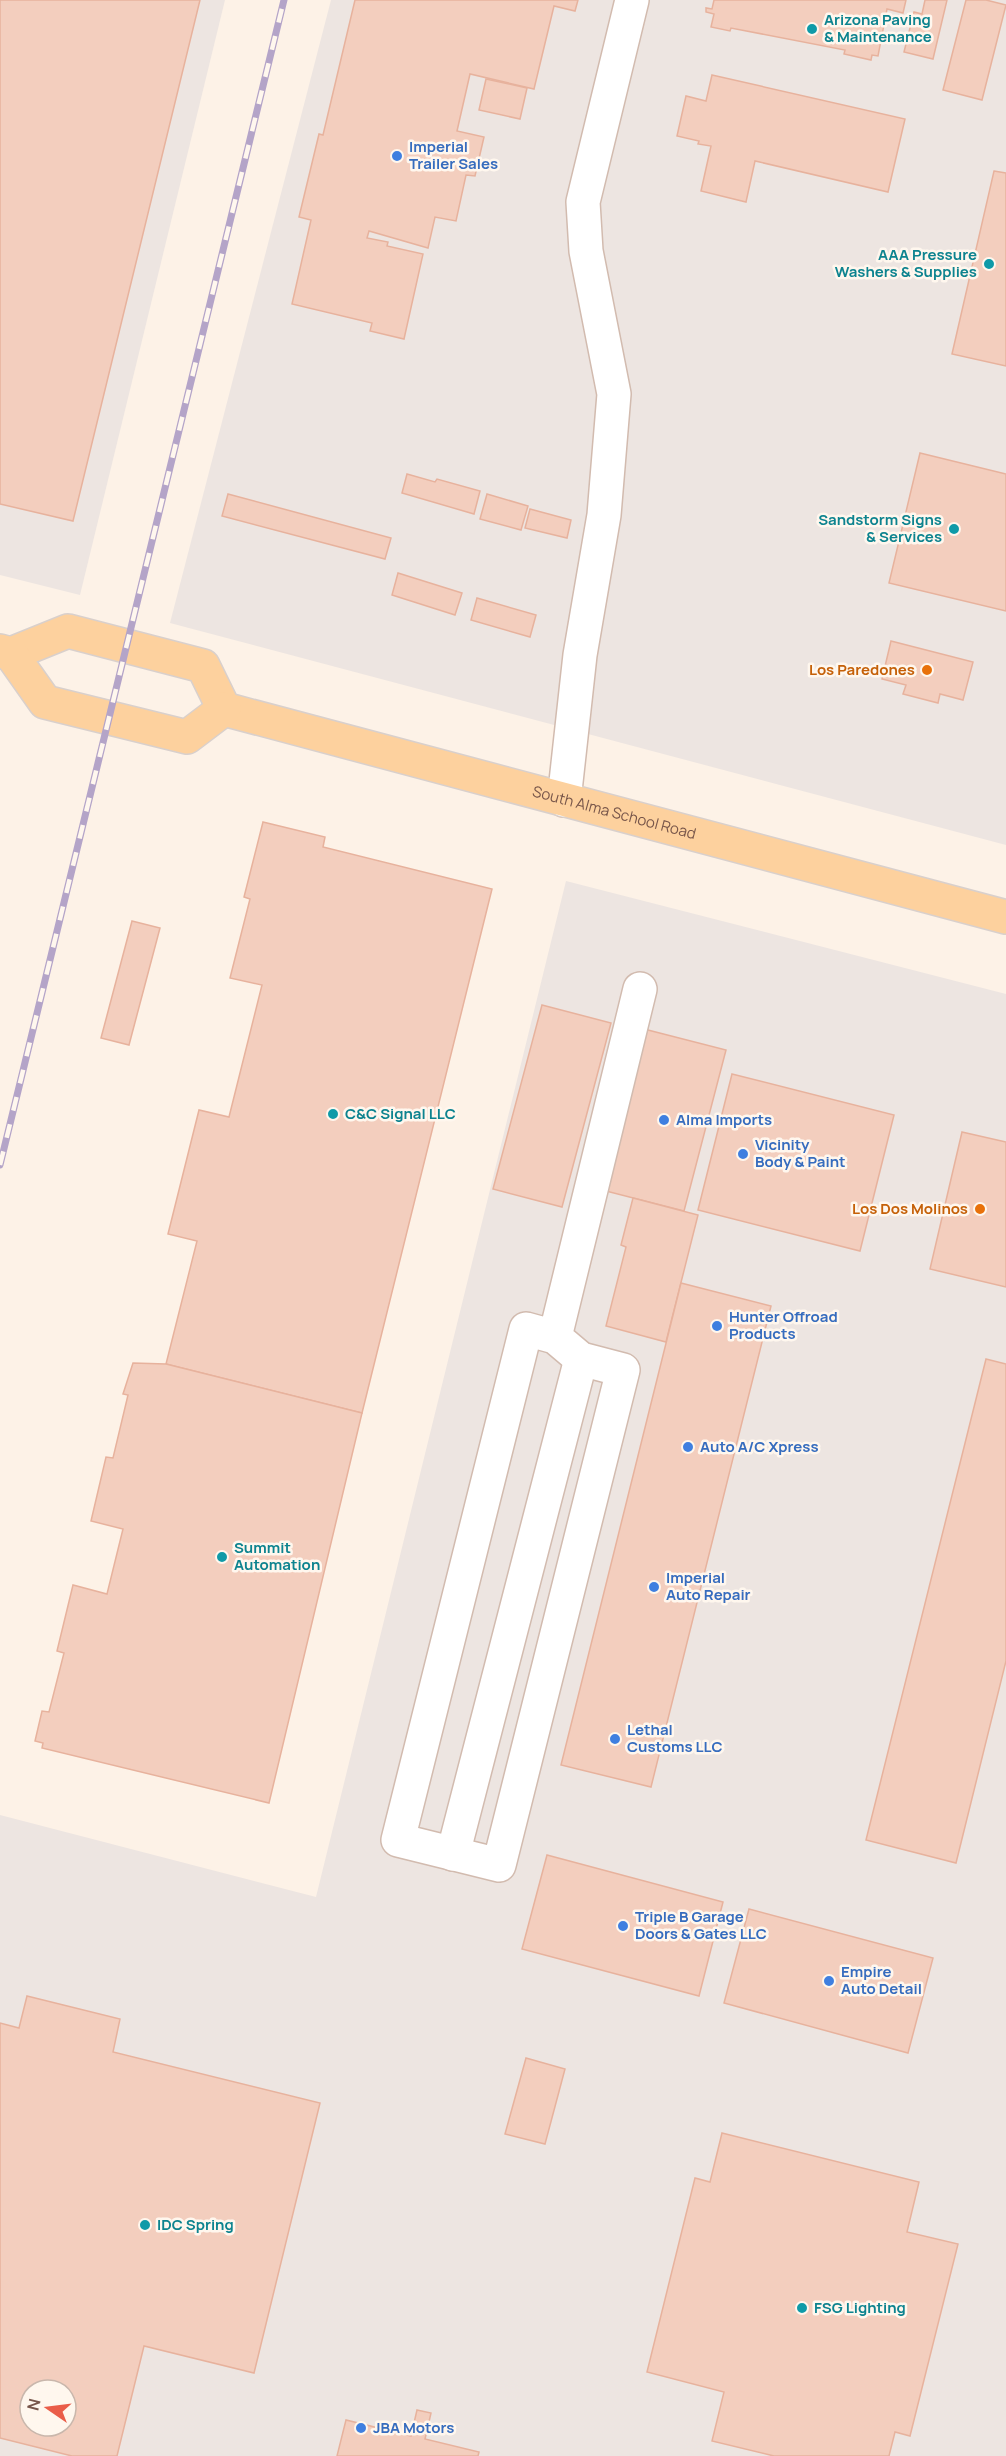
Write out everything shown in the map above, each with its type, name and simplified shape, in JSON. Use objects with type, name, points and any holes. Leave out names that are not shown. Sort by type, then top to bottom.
[{"type":"main road","points":[[68,631],[202,666],[224,709],[187,737],[45,702],[5,653],[68,631]]},
{"type":"main road","name":"South Alma School Road","points":[[224,709],[1006,917]]},
{"type":"lane","points":[[564,800],[580,655],[604,515],[614,394],[586,251],[583,202],[632,0]]},
{"type":"lane","points":[[555,1336],[640,989]]},
{"type":"lane","points":[[526,1329],[555,1336],[581,1359],[623,1370],[499,1865],[398,1839],[526,1329]]},
{"type":"lane","points":[[453,1854],[581,1359]]},
{"type":"shaded area","points":[[0,0],[225,0],[80,595],[0,575]]},
{"type":"shaded area","points":[[331,0],[1006,0],[1006,845],[170,623]]},
{"type":"shaded area","points":[[566,881],[1006,994],[1006,2456],[0,2456],[0,1815],[316,1897]]},
{"type":"building","points":[[0,0],[200,0],[73,521],[0,504]]},
{"type":"building","name":"Imperial Trailer Sales","points":[[355,0],[578,0],[575,11],[554,6],[534,89],[470,74],[457,131],[484,137],[475,176],[466,175],[456,221],[435,217],[428,248],[369,231],[367,238],[388,242],[387,246],[423,254],[404,339],[370,331],[372,323],[292,304],[311,220],[299,217],[319,134],[323,135]]},
{"type":"building","name":"Arizona Paving & Maintenance","points":[[714,0],[906,0],[903,13],[887,9],[878,56],[872,55],[871,60],[844,54],[845,50],[731,28],[730,31],[711,27],[714,14],[706,12],[706,8],[712,9]]},
{"type":"building","points":[[925,0],[947,0],[933,59],[904,52],[914,12],[922,14]]},
{"type":"building","points":[[966,0],[986,0],[1006,5],[982,100],[943,90]]},
{"type":"building","points":[[712,75],[905,119],[888,192],[755,161],[746,202],[701,191],[711,146],[677,136],[686,96],[706,101]]},
{"type":"building","points":[[486,79],[527,88],[520,119],[479,110]]},
{"type":"building","name":"AAA Pressure Washers & Supplies","points":[[994,171],[1006,173],[1006,366],[952,354]]},
{"type":"building","name":"Sandstorm Signs & Services","points":[[920,453],[1006,474],[1006,611],[889,583]]},
{"type":"building","points":[[407,474],[435,482],[437,479],[480,491],[474,514],[402,493]]},
{"type":"building","points":[[228,494],[391,538],[385,559],[222,516]]},
{"type":"building","points":[[487,494],[528,506],[521,530],[480,519]]},
{"type":"building","points":[[530,509],[571,520],[567,538],[525,528]]},
{"type":"building","points":[[398,573],[462,593],[455,615],[392,595]]},
{"type":"building","points":[[477,598],[536,615],[530,637],[471,620]]},
{"type":"building","name":"Los Paredones","points":[[891,641],[973,662],[963,700],[940,694],[938,703],[903,694],[906,685],[882,679]]},
{"type":"building","name":"C&C Signal LLC","points":[[263,822],[325,837],[323,847],[492,889],[362,1413],[166,1364],[197,1241],[168,1234],[199,1110],[229,1117],[262,985],[230,978],[250,899],[244,897]]},
{"type":"building","points":[[132,921],[160,928],[129,1045],[101,1038]]},
{"type":"building","points":[[542,1005],[611,1023],[562,1207],[493,1189]]},
{"type":"building","name":"Alma Imports","points":[[644,1029],[726,1050],[684,1211],[602,1190]]},
{"type":"building","points":[[732,1074],[894,1115],[860,1251],[698,1210]]},
{"type":"building","points":[[962,1132],[1006,1142],[1006,1287],[930,1269]]},
{"type":"building","points":[[633,1198],[698,1215],[666,1342],[606,1326],[626,1247],[621,1245]]},
{"type":"building","points":[[681,1283],[771,1306],[651,1787],[561,1765]]},
{"type":"building","points":[[986,1359],[1006,1364],[1006,1661],[956,1863],[866,1840]]},
{"type":"building","name":"Summit Automation","points":[[133,1363],[166,1364],[362,1413],[269,1803],[42,1748],[43,1743],[35,1741],[42,1711],[49,1712],[64,1653],[57,1651],[73,1585],[107,1594],[123,1529],[91,1521],[106,1457],[113,1458],[128,1395],[123,1394]]},
{"type":"building","name":"Triple B Garage Doors & Gates LLC","points":[[547,1855],[723,1902],[699,1996],[522,1949]]},
{"type":"building","name":"Empire Auto Detail","points":[[749,1909],[933,1958],[908,2053],[724,2003]]},
{"type":"building","name":"IDC Spring","points":[[27,1996],[120,2019],[113,2052],[320,2103],[254,2373],[144,2346],[117,2456],[72,2456],[0,2438],[0,2023],[19,2028]]},
{"type":"building","points":[[526,2058],[565,2069],[545,2144],[505,2134]]},
{"type":"building","name":"FSG Lighting","points":[[722,2133],[919,2182],[907,2232],[958,2244],[910,2436],[895,2432],[889,2456],[774,2456],[712,2441],[724,2392],[647,2372],[695,2178],[710,2182]]},
{"type":"building","name":"JBA Motors","points":[[417,2410],[431,2413],[425,2439],[479,2452],[478,2456],[337,2456],[346,2420],[411,2436]]},
{"type":"railway","points":[[0,1165],[284,0]]},
{"type":"place","name":"Arizona Paving & Maintenance","points":[[812,29]]},
{"type":"place","name":"Imperial Trailer Sales","points":[[397,156]]},
{"type":"place","name":"AAA Pressure Washers & Supplies","points":[[989,264]]},
{"type":"place","name":"Sandstorm Signs & Services","points":[[954,529]]},
{"type":"place","name":"Los Paredones","points":[[927,670]]},
{"type":"place","name":"C&C Signal LLC","points":[[333,1114]]},
{"type":"place","name":"Alma Imports","points":[[664,1120]]},
{"type":"place","name":"Vicinity Body & Paint","points":[[743,1154]]},
{"type":"place","name":"Los Dos Molinos","points":[[980,1209]]},
{"type":"place","name":"Hunter Offroad Products","points":[[717,1326]]},
{"type":"place","name":"Auto A/C Xpress","points":[[688,1447]]},
{"type":"place","name":"Summit Automation","points":[[222,1557]]},
{"type":"place","name":"Imperial Auto Repair","points":[[654,1587]]},
{"type":"place","name":"Lethal Customs LLC","points":[[615,1739]]},
{"type":"place","name":"Triple B Garage Doors & Gates LLC","points":[[623,1926]]},
{"type":"place","name":"Empire Auto Detail","points":[[829,1981]]},
{"type":"place","name":"IDC Spring","points":[[145,2225]]},
{"type":"place","name":"FSG Lighting","points":[[802,2308]]},
{"type":"place","name":"JBA Motors","points":[[361,2428]]}]
